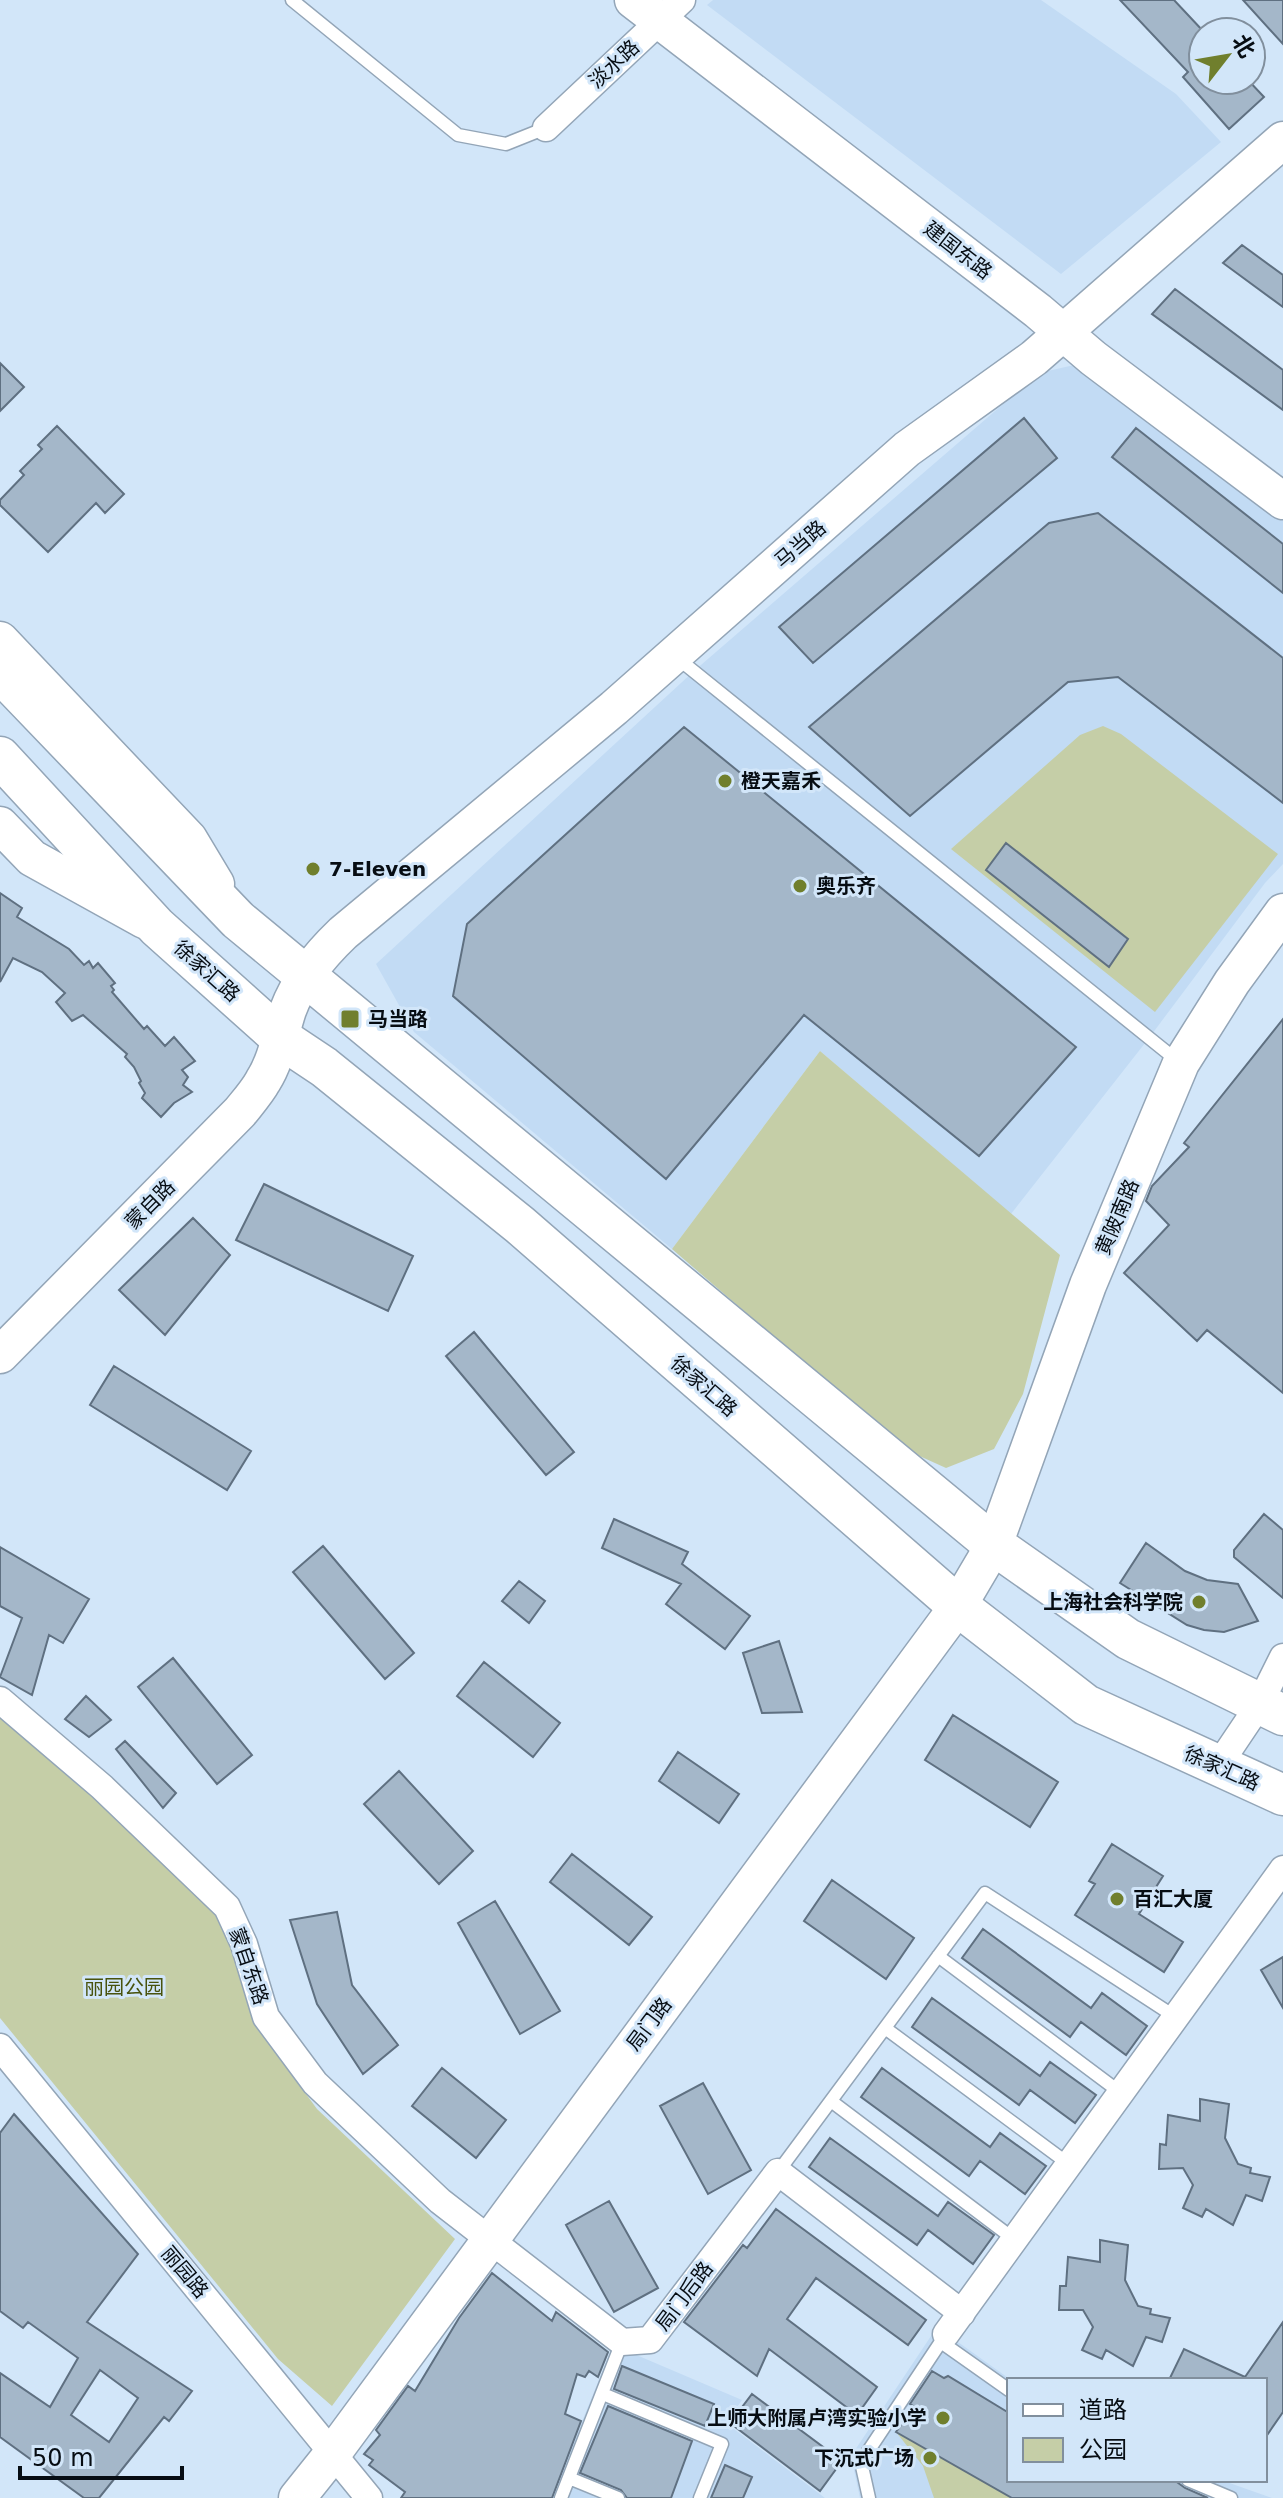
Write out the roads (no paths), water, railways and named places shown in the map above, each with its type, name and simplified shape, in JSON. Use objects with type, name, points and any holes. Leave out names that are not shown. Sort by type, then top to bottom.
[{"type":"main road","points":[[0,672],[238,920],[994,1545],[1128,1639],[1275,1705]]},
{"type":"main road","points":[[0,708],[176,884],[238,920]]},
{"type":"main road","name":"徐家汇路","points":[[0,757],[157,927],[282,1039],[324,1067],[520,1225],[958,1606],[1086,1705],[1283,1795]]},
{"type":"main road","points":[[0,793],[32,826],[157,927]]},
{"type":"street","name":"淡水路","points":[[546,128],[658,7]]},
{"type":"street","name":"建国东路","points":[[658,7],[1093,358],[1283,501]]},
{"type":"street","name":"马当路","points":[[282,1039],[289,1009],[306,975],[322,953],[343,933],[614,708],[907,449],[1064,333],[1283,140]]},
{"type":"street","points":[[0,640],[189,839],[238,920]]},
{"type":"street","name":"徐家汇路","points":[[0,825],[32,858],[157,927]]},
{"type":"street","name":"黄陂南路","points":[[994,1545],[1088,1285],[1181,1063],[1232,982],[1283,912]]},
{"type":"street","name":"蒙自路","points":[[0,1355],[240,1112],[264,1080],[282,1039]]},
{"type":"street","name":"局门路","points":[[297,2498],[958,1606],[994,1545]]},
{"type":"street","points":[[1218,1766],[1275,1705],[1283,1657]]},
{"type":"street","name":"蒙自东路","points":[[0,1700],[102,1787],[227,1907],[244,1944],[266,2017],[315,2083],[440,2201],[489,2240]]},
{"type":"street","points":[[944,2338],[1283,1869]]},
{"type":"street","name":"丽园路","points":[[0,2047],[369,2498]]},
{"type":"street","points":[[778,2172],[962,2313]]},
{"type":"street","name":"局门后路","points":[[622,2342],[650,2340],[778,2172]]},
{"type":"street","points":[[489,2240],[622,2342]]},
{"type":"lane","points":[[292,0],[458,135],[506,144],[546,128]]},
{"type":"lane","points":[[674,655],[1181,1063]]},
{"type":"lane","points":[[778,2172],[985,1893],[1177,2018]]},
{"type":"lane","points":[[938,1956],[1122,2093]]},
{"type":"lane","points":[[885,2028],[1070,2165]]},
{"type":"lane","points":[[831,2101],[1015,2240]]},
{"type":"lane","points":[[869,2498],[861,2462],[944,2338],[1007,2388]]},
{"type":"lane","points":[[561,2498],[622,2342]]},
{"type":"lane","points":[[603,2394],[722,2444],[700,2498]]},
{"type":"lane","points":[[569,2478],[618,2498]]},
{"type":"lane","points":[[1193,2482],[1231,2498]]},
{"type":"place","name":"橙天嘉禾","points":[[725,781]]},
{"type":"place","name":"7-Eleven","points":[[313,869]]},
{"type":"place","name":"奥乐齐","points":[[800,886]]},
{"type":"place","name":"马当路","points":[[350,1019]]},
{"type":"place","name":"上海社会科学院","points":[[1199,1602]]},
{"type":"place","name":"百汇大厦","points":[[1117,1899]]},
{"type":"place","name":"上师大附属卢湾实验小学","points":[[943,2418]]},
{"type":"place","name":"下沉式广场","points":[[930,2458]]},
{"type":"park label","name":"丽园公园","points":[[124,1987]]}]
